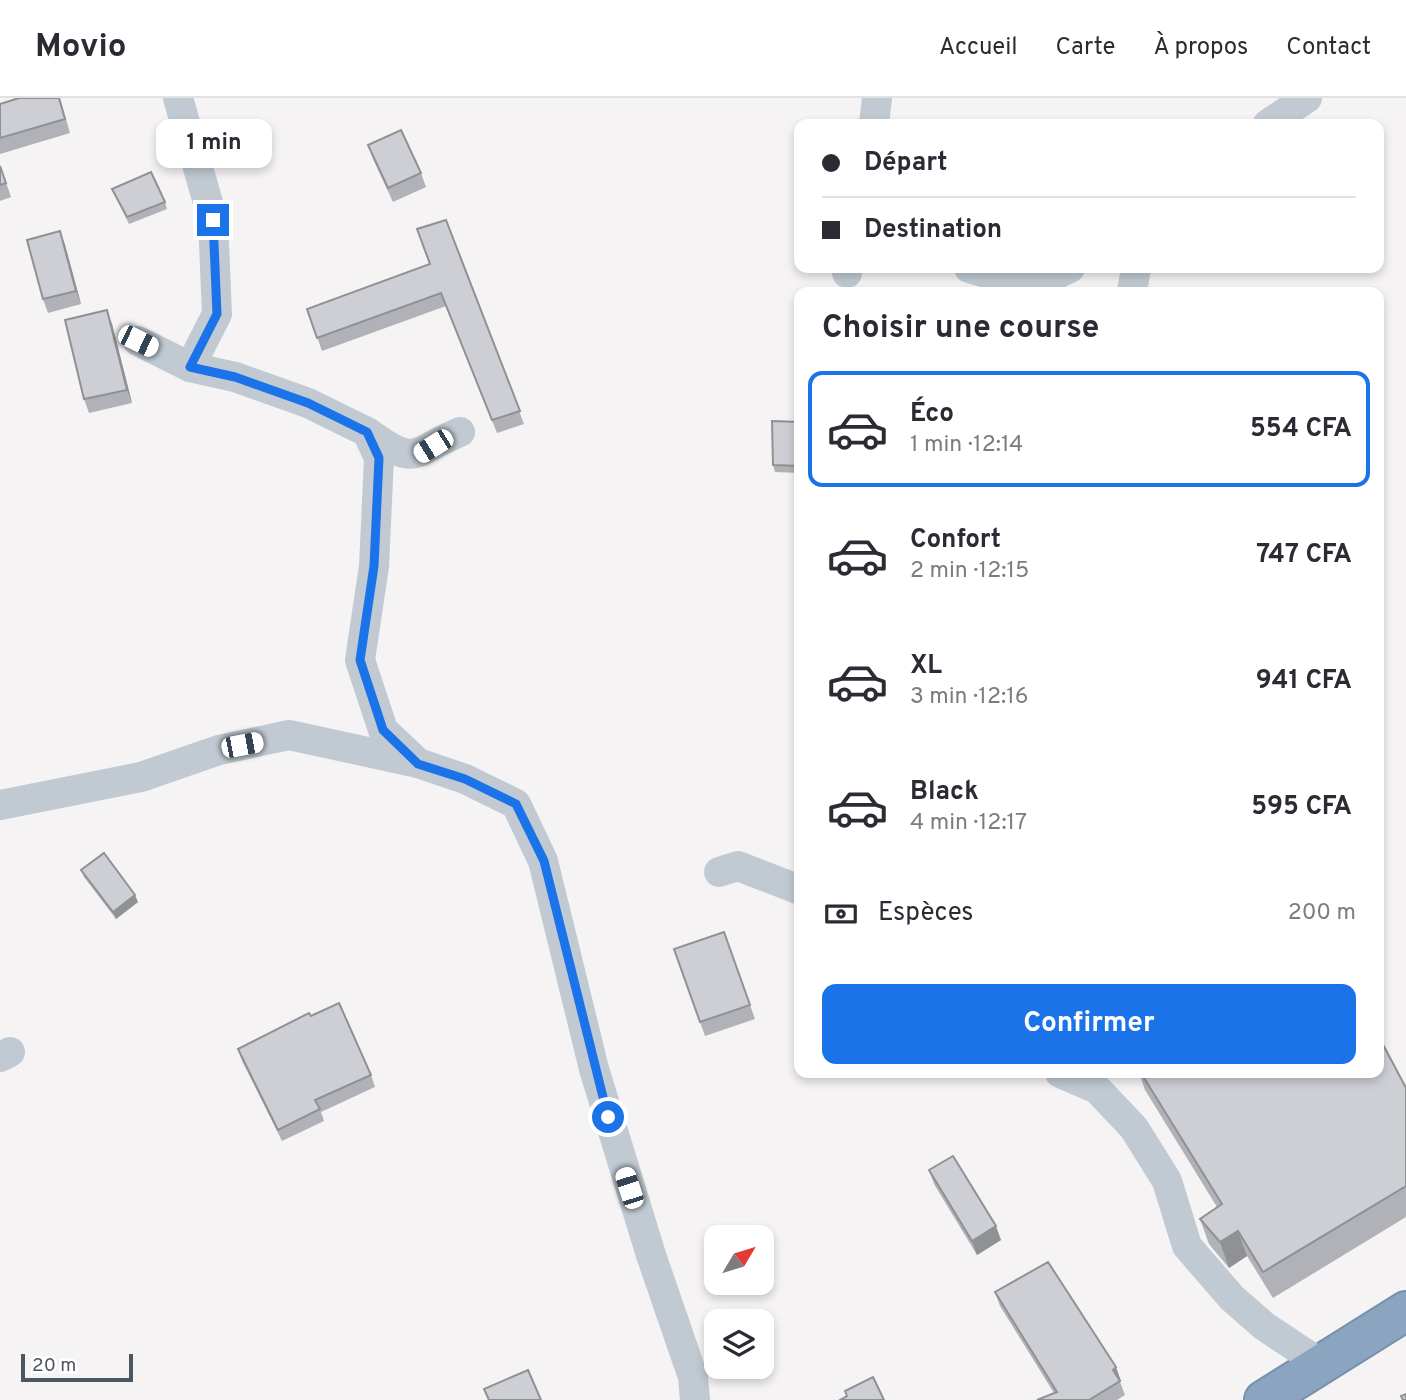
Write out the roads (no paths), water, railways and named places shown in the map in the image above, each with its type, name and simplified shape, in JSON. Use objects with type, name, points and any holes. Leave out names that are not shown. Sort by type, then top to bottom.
[{"type":"highway","points":[[1264,1400],[1406,1311]]},
{"type":"street","points":[[178,98],[213,220],[217,314],[190,367]]},
{"type":"street","points":[[875,119],[877,98]]},
{"type":"street","points":[[1276,119],[1307,98]]},
{"type":"street","points":[[987,273],[1015,281],[1060,273]]},
{"type":"street","points":[[138,341],[190,367],[235,377],[308,403],[367,432],[398,454],[417,456]]},
{"type":"street","points":[[367,432],[379,458],[374,566],[360,660],[383,730],[418,764]]},
{"type":"street","points":[[377,509],[417,456],[460,432]]},
{"type":"street","points":[[0,805],[141,776],[219,750],[289,736],[418,764],[465,779],[516,804],[544,861],[594,1069],[650,1255],[694,1377],[695,1400]]},
{"type":"street","points":[[719,872],[738,866],[794,888]]},
{"type":"street","points":[[1072,1078],[1097,1089],[1135,1128],[1167,1181],[1187,1246],[1232,1298],[1264,1326],[1321,1364]]}]
